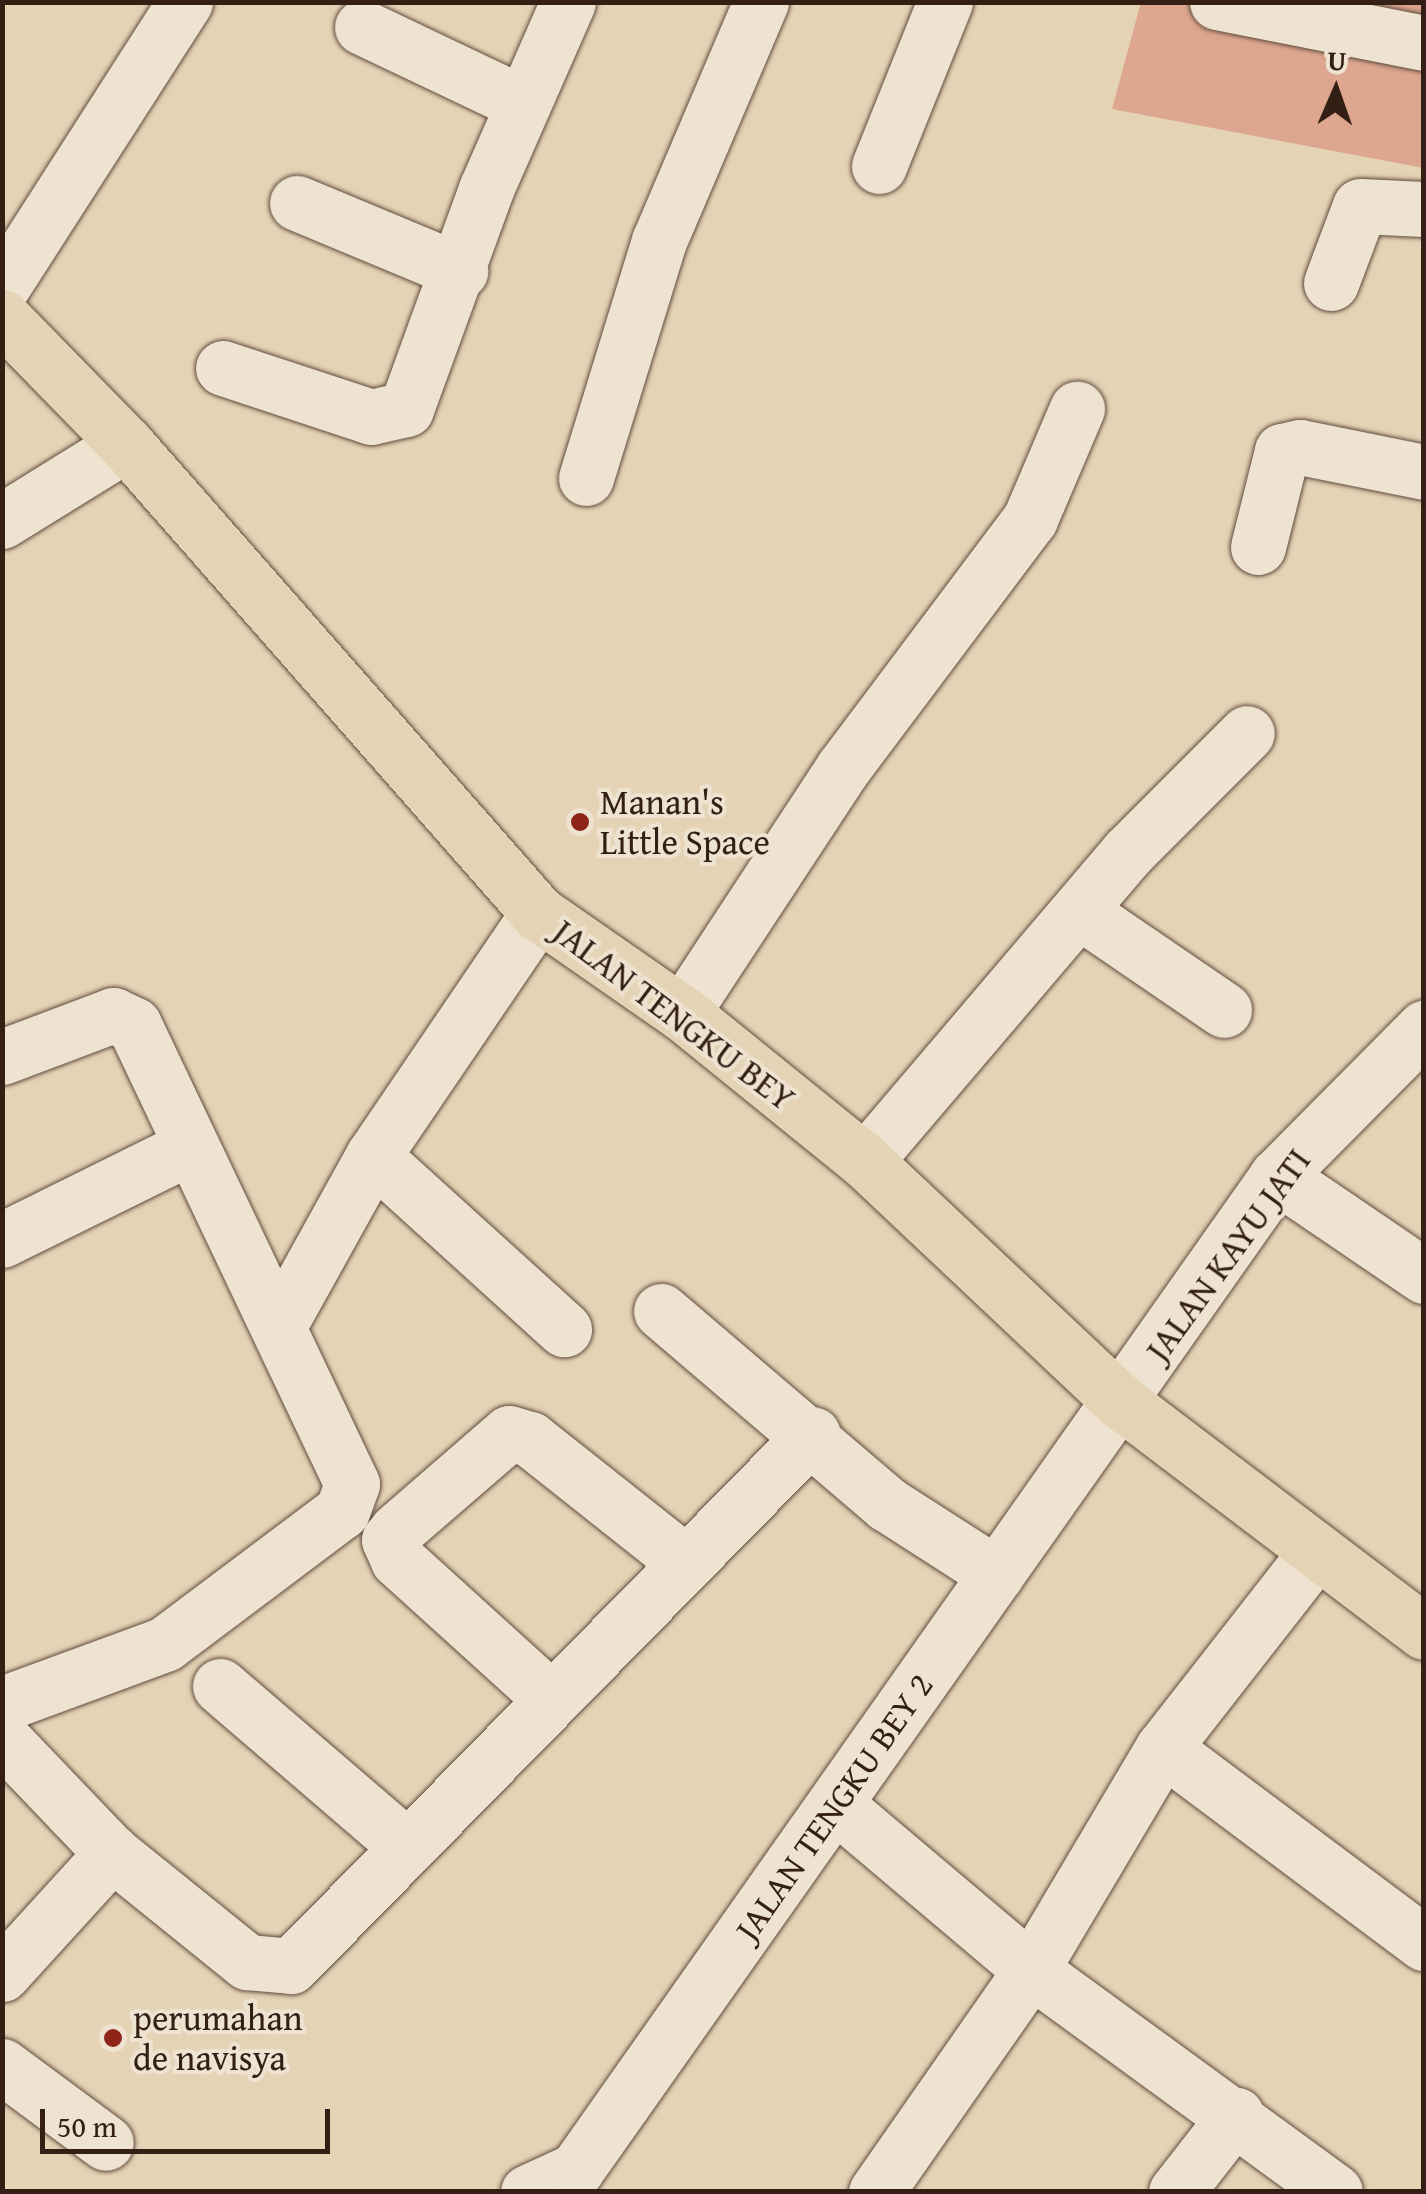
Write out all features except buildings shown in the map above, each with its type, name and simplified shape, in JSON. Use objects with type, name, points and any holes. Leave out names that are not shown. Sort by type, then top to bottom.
[{"type":"main road","name":"JALAN TENGKU BEY","points":[[2,318],[126,444],[538,913],[682,1013],[865,1161],[1121,1402],[1314,1555],[1424,1632]]},
{"type":"street","points":[[2,288],[185,2]]},
{"type":"street","points":[[223,368],[394,418],[417,386],[522,103],[568,2]]},
{"type":"street","points":[[586,478],[659,240],[762,2]]},
{"type":"street","points":[[879,166],[945,2]]},
{"type":"street","points":[[1216,2],[1424,42]]},
{"type":"street","points":[[362,27],[522,103]]},
{"type":"street","points":[[1331,284],[1350,215],[1372,205],[1421,196]]},
{"type":"street","points":[[297,203],[460,271]]},
{"type":"street","points":[[682,1013],[843,768],[1030,519],[1077,408]]},
{"type":"street","points":[[2,521],[126,444]]},
{"type":"street","points":[[1258,547],[1282,451],[1300,446],[1424,472]]},
{"type":"street","points":[[865,1161],[1082,913],[1128,852],[1247,733]]},
{"type":"street","points":[[282,1320],[373,1156],[538,913]]},
{"type":"street","points":[[1082,913],[1224,1010]]},
{"type":"street","points":[[2,1057],[92,1020],[124,1018],[282,1320],[348,1467],[351,1498],[342,1512],[165,1644],[2,1704]]},
{"type":"street","name":"JALAN KAYU JATI","points":[[1121,1402],[1278,1176],[1424,1028]]},
{"type":"street","points":[[2,1240],[190,1147]]},
{"type":"street","points":[[373,1156],[564,1329]]},
{"type":"street","points":[[1278,1176],[1424,1276]]},
{"type":"street","points":[[660,1311],[812,1434],[887,1504],[996,1574]]},
{"type":"street","name":"JALAN TENGKU BEY 2","points":[[569,2184],[1121,1402]]},
{"type":"street","points":[[548,1697],[398,1560],[389,1540],[398,1530],[509,1433],[530,1440],[684,1562]]},
{"type":"street","points":[[2,1738],[112,1852],[247,1962],[278,1970],[301,1961],[548,1697],[812,1434]]},
{"type":"street","points":[[876,2192],[1030,1970],[1163,1748],[1314,1555]]},
{"type":"street","points":[[220,1686],[406,1846]]},
{"type":"street","points":[[1163,1748],[1424,1943]]},
{"type":"street","points":[[837,1806],[1030,1970],[1236,2115],[1335,2192]]},
{"type":"street","points":[[2,1974],[112,1852]]},
{"type":"street","points":[[2,2066],[106,2143]]},
{"type":"street","points":[[1176,2192],[1236,2115]]},
{"type":"place","name":"Manan's Little Space","points":[[580,822]]},
{"type":"place","name":"perumahan de navisya","points":[[113,2038]]}]
